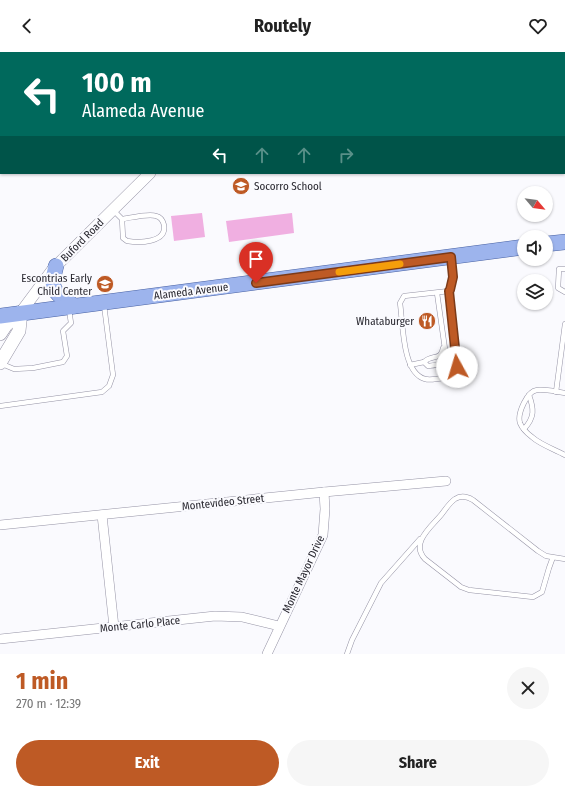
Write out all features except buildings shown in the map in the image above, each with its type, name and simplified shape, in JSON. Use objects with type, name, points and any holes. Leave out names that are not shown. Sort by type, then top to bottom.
[{"type":"main road","points":[[553,243],[565,242]]},
{"type":"main road","name":"Alameda Avenue","points":[[0,316],[21,312],[517,248]]},
{"type":"main road","points":[[56,266],[52,281],[53,288],[71,306]]},
{"type":"main road","points":[[0,334],[6,325],[21,312]]},
{"type":"main road","points":[[0,363],[19,331],[21,312]]},
{"type":"street","name":"Buford Road","points":[[21,312],[56,266],[149,174]]},
{"type":"street","name":"Montevideo Street","points":[[0,525],[446,481]]},
{"type":"street","name":"Monte Mayor Drive","points":[[267,654],[323,535],[325,509],[324,492]]},
{"type":"street","points":[[102,515],[114,627]]},
{"type":"street","name":"Monte Carlo Place","points":[[0,639],[215,616],[231,616],[279,626]]},
{"type":"lane","points":[[113,210],[122,219],[123,238],[126,241],[156,240],[161,236],[164,230],[161,218],[155,215],[122,219]]},
{"type":"lane","points":[[449,291],[404,296],[400,303],[406,351],[410,364],[417,376],[427,380],[453,376],[457,367],[449,291],[453,277],[451,257]]},
{"type":"lane","points":[[565,269],[559,269],[558,288],[565,292]]},
{"type":"lane","points":[[424,362],[428,366],[440,364],[444,361],[446,356],[437,293]]},
{"type":"lane","points":[[0,406],[102,392],[110,386],[113,375],[103,302]]},
{"type":"lane","points":[[0,363],[14,369],[33,368],[63,362],[67,356],[63,331],[71,323],[71,306]]},
{"type":"lane","points":[[556,392],[565,324]]},
{"type":"lane","points":[[410,364],[424,362],[428,358],[440,356],[444,346]]},
{"type":"lane","points":[[565,393],[537,390],[529,395],[520,413],[520,422],[524,429],[532,437],[539,443],[565,455]]},
{"type":"lane","points":[[524,429],[530,422],[533,408],[529,395]]},
{"type":"lane","points":[[347,654],[352,640],[381,583],[456,498],[466,496],[473,500],[546,556],[565,559]]},
{"type":"lane","points":[[421,538],[419,547],[421,555],[461,587],[469,590],[533,596],[542,592],[553,557]]},
{"type":"shaded area","points":[[202,213],[205,237],[174,241],[171,216]]},
{"type":"shaded area","points":[[292,213],[294,233],[229,242],[226,221]]},
{"type":"slow traffic","points":[[339,272],[400,264]]},
{"type":"place","name":"Socorro School","points":[[241,186]]},
{"type":"place","name":"Escontrias Early Child Center","points":[[105,284]]},
{"type":"place","name":"Whataburger","points":[[427,321]]},
{"type":"route","points":[[256,283],[451,257],[453,277],[449,291],[457,367]]}]
